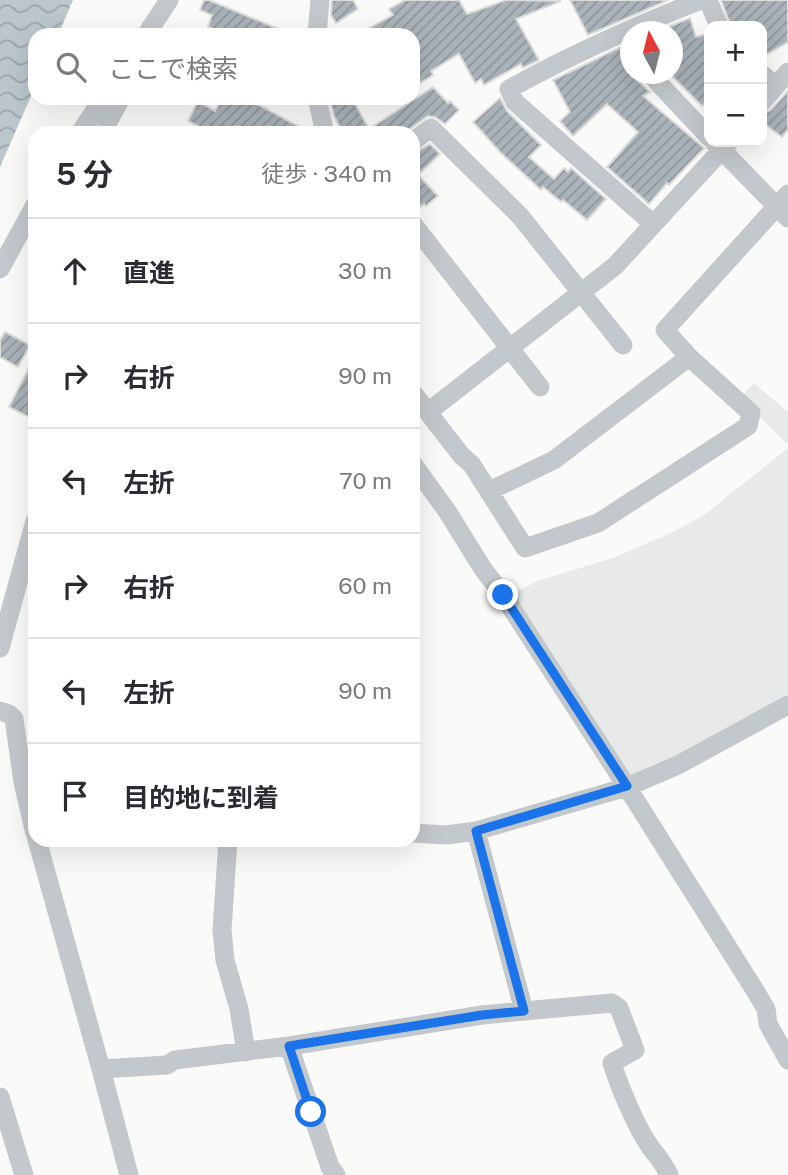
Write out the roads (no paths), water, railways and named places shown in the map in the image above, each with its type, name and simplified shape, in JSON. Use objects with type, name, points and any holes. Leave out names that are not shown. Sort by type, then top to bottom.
[{"type":"street","points":[[151,28],[169,0]]},
{"type":"street","points":[[318,28],[320,0]]},
{"type":"street","points":[[653,21],[701,0]]},
{"type":"street","points":[[708,0],[717,21]]},
{"type":"street","points":[[620,36],[559,62],[509,89],[515,102],[652,223]]},
{"type":"street","points":[[660,84],[704,129]]},
{"type":"street","points":[[85,126],[98,105]]},
{"type":"street","points":[[107,126],[117,105]]},
{"type":"street","points":[[319,105],[323,126]]},
{"type":"street","points":[[420,136],[431,128],[520,216],[623,345]]},
{"type":"street","points":[[428,412],[615,266],[715,147]]},
{"type":"street","points":[[420,402],[461,455],[472,465],[525,548],[597,523],[748,426],[751,413],[689,357],[665,330],[784,206],[722,147]]},
{"type":"street","points":[[0,270],[28,218]]},
{"type":"street","points":[[420,233],[540,387]]},
{"type":"street","points":[[489,491],[554,460],[689,357]]},
{"type":"street","points":[[420,474],[503,595],[627,786],[756,992],[765,1009],[768,1024],[788,1060]]},
{"type":"street","points":[[0,648],[28,546]]},
{"type":"street","points":[[420,833],[446,835],[476,831],[627,786],[678,765],[788,705]]},
{"type":"street","points":[[0,711],[14,719],[28,777]]},
{"type":"street","points":[[476,831],[524,1011]]},
{"type":"street","points":[[39,847],[129,1175]]},
{"type":"street","points":[[228,847],[222,930],[225,960],[239,1009],[246,1052]]},
{"type":"street","points":[[101,1069],[167,1065],[175,1060],[289,1046],[482,1015],[612,1003],[619,1008],[635,1050],[612,1063],[651,1147],[669,1175]]},
{"type":"street","points":[[289,1046],[330,1167],[336,1175]]},
{"type":"street","points":[[0,1097],[24,1175]]},
{"type":"water","points":[[0,0],[73,0],[61,28],[28,28],[28,103],[0,167]]}]
